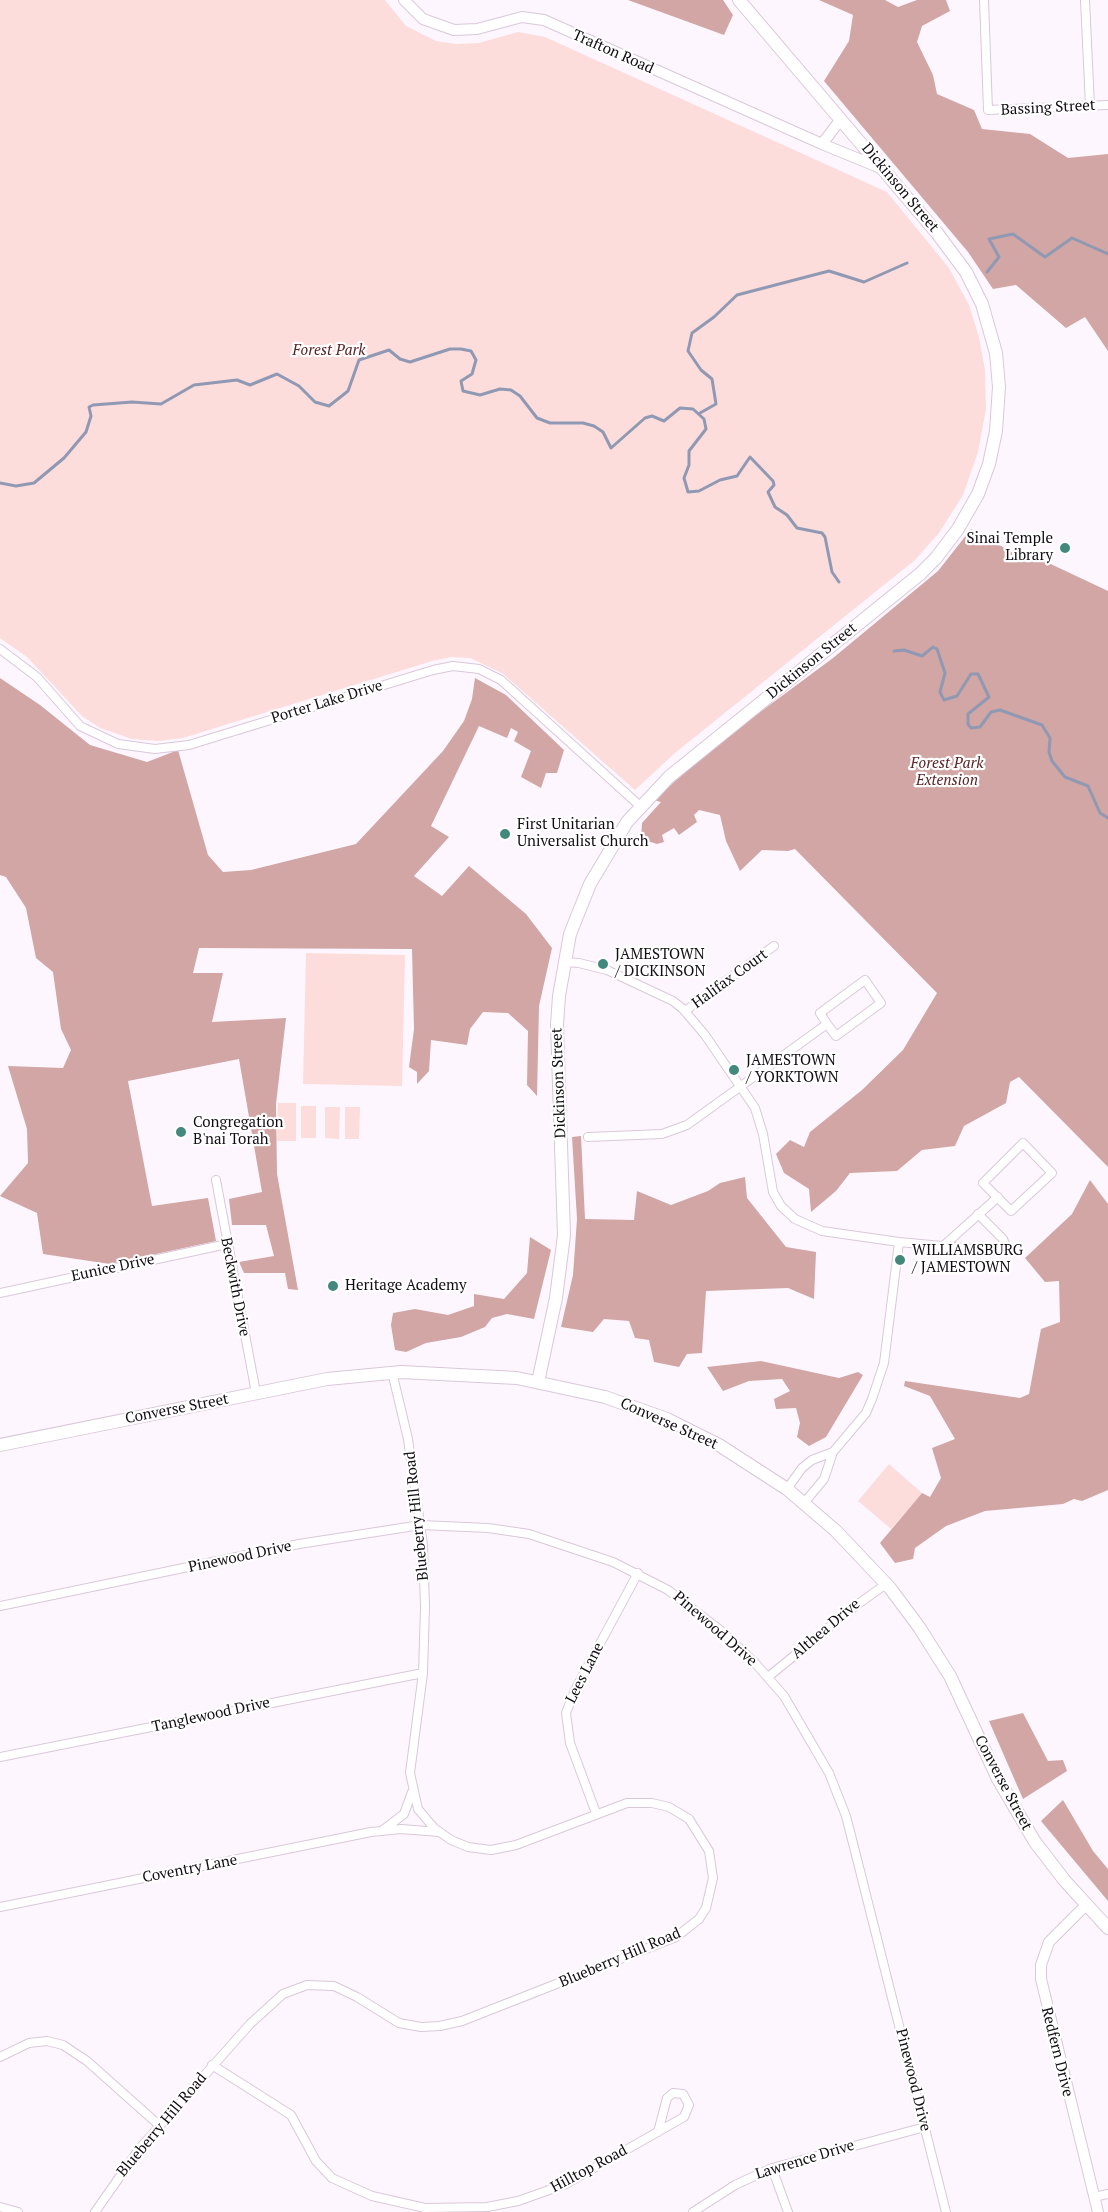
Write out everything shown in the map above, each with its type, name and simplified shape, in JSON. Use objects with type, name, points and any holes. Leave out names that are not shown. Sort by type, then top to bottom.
[{"type":"main road","name":"Dickinson Street","points":[[538,1382],[556,1298],[563,1244],[557,1025],[564,962],[573,924],[590,884],[616,838],[640,806],[690,758],[920,574],[957,531],[981,486],[995,440],[999,405],[998,365],[988,324],[977,294],[959,262],[739,0]]},
{"type":"main road","name":"Converse Street","points":[[0,1445],[340,1377],[392,1372],[471,1373],[538,1382],[605,1397],[667,1419],[719,1445],[787,1489],[836,1531],[886,1584],[919,1627],[945,1669],[1021,1821],[1049,1861],[1108,1928]]},
{"type":"street","name":"Trafton Road","points":[[404,0],[415,13],[428,21],[454,30],[477,29],[522,17],[544,20],[883,169]]},
{"type":"street","name":"Bassing Street","points":[[984,0],[988,110],[1108,105]]},
{"type":"street","points":[[1085,0],[1090,106]]},
{"type":"street","points":[[822,144],[841,119]]},
{"type":"street","name":"Porter Lake Drive","points":[[0,649],[37,677],[80,726],[118,744],[155,749],[189,745],[433,670],[453,666],[479,669],[501,680],[640,806]]},
{"type":"street","name":"Halifax Court","points":[[685,1011],[774,946]]},
{"type":"street","points":[[564,962],[607,970],[673,1001],[685,1011],[705,1035],[757,1115],[769,1182],[775,1197],[788,1213],[822,1231],[941,1248],[996,1251],[1006,1246],[1003,1239],[978,1214]]},
{"type":"street","points":[[866,980],[881,1003],[836,1036],[827,1024],[820,1013],[866,980]]},
{"type":"street","points":[[588,1137],[672,1132],[687,1125],[827,1024]]},
{"type":"street","points":[[1023,1143],[1052,1173],[1011,1211],[998,1197],[983,1183],[1023,1143]]},
{"type":"street","name":"Beckwith Drive","points":[[216,1180],[256,1394]]},
{"type":"street","points":[[941,1248],[998,1197]]},
{"type":"street","points":[[804,1503],[824,1479],[833,1452],[866,1413],[880,1379],[899,1242]]},
{"type":"street","name":"Eunice Drive","points":[[0,1293],[227,1244]]},
{"type":"street","name":"Blueberry Hill Road","points":[[95,2212],[121,2172],[212,2066],[264,2009],[275,2000],[298,1988],[312,1985],[334,1986],[357,1996],[399,2023],[421,2027],[440,2026],[462,2020],[676,1937],[690,1927],[706,1908],[713,1878],[710,1851],[694,1824],[676,1810],[652,1803],[627,1803],[503,1848],[468,1847],[439,1832],[418,1809],[412,1790],[410,1760],[423,1673],[425,1607],[421,1525],[408,1439],[392,1372]]},
{"type":"street","points":[[787,1489],[802,1468],[812,1460],[833,1452]]},
{"type":"street","name":"Pinewood Drive","points":[[0,1606],[298,1544],[421,1525],[488,1528],[529,1534],[594,1554],[638,1573],[668,1590],[704,1616],[768,1677],[810,1738],[842,1806],[946,2212]]},
{"type":"street","name":"Lees Lane","points":[[596,1813],[570,1743],[566,1713],[575,1690],[638,1573]]},
{"type":"street","name":"Althea Drive","points":[[768,1677],[854,1606],[886,1584]]},
{"type":"street","name":"Tanglewood Drive","points":[[0,1757],[423,1673]]},
{"type":"street","name":"Coventry Lane","points":[[380,1831],[404,1814],[412,1790]]},
{"type":"street","name":"Coventry Lane","points":[[0,1907],[380,1831],[401,1829],[439,1832]]},
{"type":"street","name":"Redfern Drive","points":[[1086,1905],[1049,1942],[1041,1965],[1041,1979],[1098,2212]]},
{"type":"street","points":[[0,2057],[29,2043],[48,2041],[63,2045],[87,2061],[160,2126]]},
{"type":"street","name":"Hilltop Road","points":[[212,2066],[291,2115],[316,2161],[332,2178],[372,2196],[425,2208],[487,2207],[543,2193],[566,2184],[658,2132],[687,2114],[689,2105],[685,2095],[674,2093],[668,2098],[658,2132]]},
{"type":"street","name":"Lawrence Drive","points":[[693,2212],[749,2177],[772,2168],[925,2127]]},
{"type":"street","points":[[772,2168],[788,2212]]},
{"type":"street","points":[[1094,2197],[1108,2194]]},
{"type":"street","points":[[0,2207],[18,2212]]},
{"type":"green space","name":"Forest Park","points":[[0,0],[385,0],[406,26],[436,41],[456,44],[479,43],[518,32],[545,37],[887,192],[949,268],[969,305],[979,337],[985,370],[986,409],[978,452],[963,495],[939,533],[915,560],[675,753],[635,790],[502,673],[470,658],[451,657],[432,661],[183,738],[158,741],[132,739],[100,728],[82,716],[27,657],[0,638]]},
{"type":"green space","points":[[628,0],[723,0],[733,15],[724,35]]},
{"type":"green space","points":[[819,0],[885,0],[898,7],[917,0],[946,0],[950,11],[922,26],[917,42],[933,75],[937,94],[974,110],[982,129],[1030,134],[1068,158],[1108,154],[1108,351],[1085,317],[1066,328],[1016,285],[993,289],[968,252],[824,81],[849,41],[853,15]]},
{"type":"green space","name":"Forest Park Extension","points":[[971,529],[1029,562],[1038,558],[1108,591],[1108,1167],[1019,1077],[1010,1082],[1006,1103],[964,1126],[955,1146],[922,1150],[897,1171],[850,1173],[836,1191],[811,1212],[809,1189],[784,1173],[776,1154],[790,1140],[804,1147],[810,1132],[862,1090],[903,1050],[937,993],[795,849],[762,850],[740,871],[726,841],[720,815],[699,810],[694,815],[697,822],[679,835],[674,828],[662,835],[664,842],[657,844],[641,839],[642,823],[661,802],[653,800],[728,736],[833,658],[938,571]]},
{"type":"green space","points":[[0,678],[40,705],[90,745],[147,762],[178,750],[208,855],[223,872],[251,870],[356,844],[443,751],[464,721],[472,699],[475,678],[506,695],[564,750],[557,773],[546,773],[541,788],[521,777],[531,751],[514,741],[518,732],[511,728],[507,738],[479,726],[431,826],[449,837],[414,876],[442,896],[469,866],[526,914],[552,948],[539,1006],[537,1096],[527,1085],[528,1031],[508,1013],[483,1012],[470,1029],[467,1045],[431,1040],[429,1071],[417,1084],[417,1072],[409,1067],[414,1029],[412,949],[199,948],[193,973],[223,973],[212,1022],[286,1018],[276,1104],[277,1174],[298,1290],[288,1289],[285,1273],[244,1273],[239,1262],[274,1256],[266,1225],[232,1225],[229,1199],[262,1192],[239,1059],[128,1081],[152,1206],[208,1198],[216,1241],[110,1264],[43,1254],[37,1213],[0,1196],[28,1163],[27,1129],[8,1066],[63,1068],[71,1050],[61,1029],[53,972],[36,958],[26,908],[6,877],[0,875]]},
{"type":"green space","points":[[306,953],[405,955],[402,1086],[303,1084]]},
{"type":"green space","points":[[278,1103],[296,1103],[296,1141],[277,1141]]},
{"type":"green space","points":[[301,1106],[316,1106],[316,1138],[301,1138]]},
{"type":"green space","points":[[325,1107],[340,1107],[339,1139],[325,1138]]},
{"type":"green space","points":[[345,1107],[360,1107],[359,1139],[345,1139]]},
{"type":"green space","points":[[581,1136],[585,1219],[634,1220],[637,1191],[671,1205],[708,1191],[720,1183],[745,1177],[747,1198],[786,1247],[816,1252],[814,1299],[788,1288],[706,1291],[702,1353],[687,1354],[679,1367],[654,1362],[649,1340],[635,1338],[629,1321],[604,1319],[593,1332],[561,1327],[573,1275],[577,1219],[572,1137]]},
{"type":"green space","points":[[1090,1180],[1108,1204],[1108,1490],[1082,1501],[1074,1499],[1063,1504],[985,1511],[946,1526],[915,1548],[913,1559],[895,1563],[880,1543],[922,1493],[930,1497],[941,1478],[932,1448],[955,1439],[930,1396],[904,1386],[905,1381],[1020,1398],[1029,1394],[1041,1329],[1060,1322],[1059,1281],[1045,1282],[1025,1258],[1072,1214]]},
{"type":"green space","points":[[530,1237],[551,1250],[534,1319],[507,1314],[492,1318],[485,1327],[461,1337],[426,1343],[406,1352],[395,1350],[391,1325],[393,1313],[415,1309],[448,1315],[474,1306],[474,1294],[504,1299],[527,1273]]},
{"type":"green space","points":[[761,1361],[839,1378],[858,1372],[863,1375],[826,1437],[809,1446],[797,1437],[800,1423],[796,1408],[776,1409],[774,1399],[790,1391],[782,1379],[749,1381],[723,1391],[707,1367]]},
{"type":"green space","points":[[889,1464],[922,1493],[891,1529],[858,1501]]},
{"type":"green space","points":[[1023,1713],[1048,1761],[1063,1760],[1067,1771],[1023,1799],[989,1721]]},
{"type":"green space","points":[[1063,1800],[1093,1851],[1108,1869],[1108,1901],[1041,1821]]},
{"type":"waterway","points":[[987,272],[999,257],[989,239],[1013,234],[1045,257],[1072,238],[1108,254]]},
{"type":"waterway","points":[[700,413],[716,404],[712,379],[701,370],[688,351],[692,333],[714,317],[737,295],[829,271],[864,282],[907,263]]},
{"type":"waterway","points":[[0,483],[16,486],[34,483],[64,458],[86,432],[91,416],[89,407],[93,405],[132,402],[161,404],[194,385],[237,380],[250,385],[277,374],[299,386],[315,402],[329,406],[348,391],[359,360],[389,350],[400,359],[410,362],[450,349],[461,349],[471,351],[476,360],[472,374],[461,381],[463,391],[480,395],[500,389],[511,390],[520,396],[537,418],[550,423],[583,423],[594,426],[603,432],[611,448],[645,418],[652,416],[664,421],[680,408],[693,409],[704,419],[706,429],[689,451],[689,465],[684,478],[688,492],[699,491],[720,480],[737,476],[750,457],[773,481],[774,485],[768,492],[775,507],[787,515],[797,528],[822,533],[825,537],[832,572],[839,582]]},
{"type":"waterway","points":[[894,651],[904,650],[922,656],[933,647],[937,649],[945,673],[940,692],[944,700],[957,696],[971,674],[978,674],[989,697],[968,714],[968,724],[971,728],[980,727],[991,712],[1000,710],[1042,725],[1050,738],[1049,752],[1052,761],[1065,777],[1088,786],[1100,813],[1108,818]]},
{"type":"place","name":"Sinai Temple Library","points":[[1065,548]]},
{"type":"place","name":"First Unitarian Universalist Church","points":[[505,834]]},
{"type":"place","name":"JAMESTOWN / DICKINSON","points":[[603,964]]},
{"type":"place","name":"JAMESTOWN / YORKTOWN","points":[[734,1070]]},
{"type":"place","name":"Congregation B'nai Torah","points":[[181,1132]]},
{"type":"place","name":"WILLIAMSBURG / JAMESTOWN","points":[[900,1260]]},
{"type":"place","name":"Heritage Academy","points":[[333,1286]]}]
